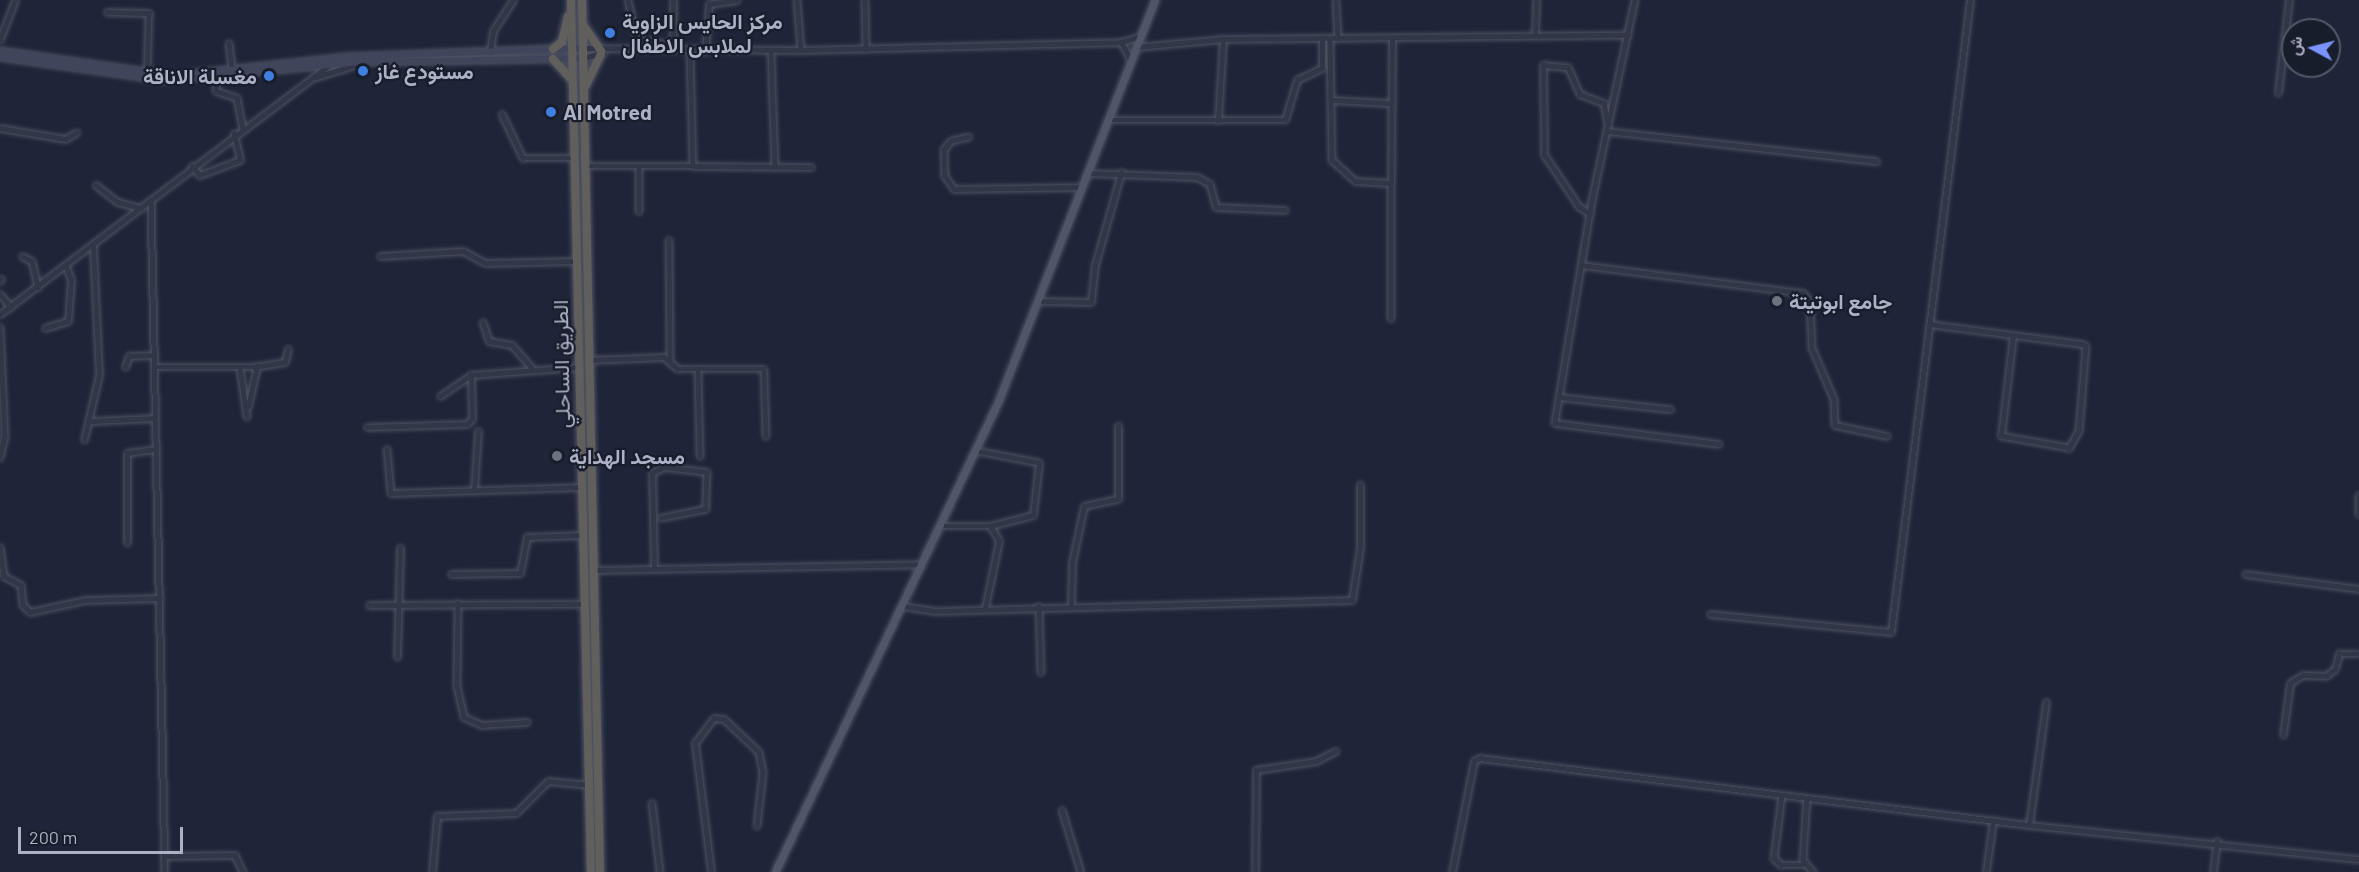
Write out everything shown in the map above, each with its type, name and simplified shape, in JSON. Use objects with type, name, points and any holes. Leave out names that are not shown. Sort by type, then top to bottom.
[{"type":"highway","name":"الطريق الساحلي","points":[[571,0],[591,872]]},
{"type":"highway","name":"الطريق الساحلي","points":[[582,0],[600,872]]},
{"type":"highway","points":[[553,49],[562,42],[571,11]]},
{"type":"highway","points":[[582,23],[602,53],[584,91]]},
{"type":"highway","points":[[553,59],[573,83]]},
{"type":"main road","points":[[775,872],[976,451],[1155,0]]},
{"type":"main road","points":[[0,51],[122,74],[147,75],[332,61],[582,48]]},
{"type":"main road","points":[[0,57],[173,80],[332,61],[583,58]]},
{"type":"street","points":[[0,39],[15,0]]},
{"type":"street","points":[[490,52],[493,31],[513,0]]},
{"type":"street","points":[[628,0],[637,39],[668,44],[673,38],[673,0]]},
{"type":"street","points":[[705,52],[709,4],[737,0]]},
{"type":"street","points":[[796,0],[801,50]]},
{"type":"street","points":[[865,0],[866,49]]},
{"type":"street","points":[[1336,0],[1338,38]]},
{"type":"street","points":[[1535,34],[1536,0]]},
{"type":"street","points":[[1635,0],[1590,214],[1554,417],[1560,428],[1719,444]]},
{"type":"street","points":[[1710,614],[1891,632],[1970,0]]},
{"type":"street","points":[[2278,93],[2289,0]]},
{"type":"street","points":[[107,12],[149,13],[147,75]]},
{"type":"street","points":[[1137,47],[1223,39],[1535,34],[1628,35]]},
{"type":"street","points":[[583,58],[602,53],[1120,42],[1142,35]]},
{"type":"street","points":[[1108,120],[1218,121],[1288,118],[1297,80],[1322,68],[1322,38]]},
{"type":"street","points":[[1330,38],[1334,164],[1356,181],[1391,183]]},
{"type":"street","points":[[1391,318],[1391,183],[1388,103],[1392,38]]},
{"type":"street","points":[[1218,121],[1223,39]]},
{"type":"street","points":[[1120,42],[1131,63]]},
{"type":"street","points":[[229,43],[232,69]]},
{"type":"street","points":[[582,48],[602,53]]},
{"type":"street","points":[[771,51],[775,166]]},
{"type":"street","points":[[690,52],[693,166]]},
{"type":"street","points":[[0,314],[66,267],[192,166],[315,77],[332,61]]},
{"type":"street","points":[[315,77],[363,62]]},
{"type":"street","points":[[1590,214],[1579,207],[1544,155],[1543,65],[1568,67],[1580,94],[1604,102],[1608,124]]},
{"type":"street","points":[[218,75],[216,91],[237,98],[243,128]]},
{"type":"street","points":[[1332,100],[1388,103]]},
{"type":"street","points":[[502,114],[523,158],[574,158]]},
{"type":"street","points":[[0,128],[67,139],[76,133]]},
{"type":"street","points":[[1607,130],[1875,161]]},
{"type":"street","points":[[192,166],[200,175],[240,160],[234,134]]},
{"type":"street","points":[[969,137],[951,141],[944,150],[945,176],[954,189],[1082,187]]},
{"type":"street","points":[[584,166],[811,167]]},
{"type":"street","points":[[639,166],[639,211]]},
{"type":"street","points":[[1087,172],[1197,177],[1210,184],[1216,207],[1285,210]]},
{"type":"street","points":[[1037,301],[1090,304],[1121,173]]},
{"type":"street","points":[[96,185],[118,202],[141,208]]},
{"type":"street","points":[[152,200],[165,872]]},
{"type":"street","points":[[669,240],[670,360],[678,369],[764,369],[766,436]]},
{"type":"street","points":[[84,440],[92,422],[100,331],[93,246]]},
{"type":"street","points":[[380,256],[463,251],[486,263],[576,261]]},
{"type":"street","points":[[22,256],[32,261],[38,287]]},
{"type":"street","points":[[1581,265],[1803,293],[1810,301],[1812,348],[1834,399],[1835,425],[1887,436]]},
{"type":"street","points":[[45,328],[69,321],[71,280],[66,267]]},
{"type":"street","points":[[0,294],[10,307]]},
{"type":"street","points":[[483,322],[489,341],[512,345],[532,368]]},
{"type":"street","points":[[1929,324],[2086,346],[2079,431],[2069,448],[2039,447],[2001,436],[2013,336]]},
{"type":"street","points":[[0,327],[5,437],[0,457]]},
{"type":"street","points":[[154,367],[257,366],[285,362],[288,349]]},
{"type":"street","points":[[125,367],[129,356],[154,355]]},
{"type":"street","points":[[588,360],[670,360]]},
{"type":"street","points":[[247,417],[257,366]]},
{"type":"street","points":[[240,367],[248,407]]},
{"type":"street","points":[[440,396],[471,375],[532,368],[578,367]]},
{"type":"street","points":[[698,369],[700,456]]},
{"type":"street","points":[[367,427],[467,424],[472,419],[471,375]]},
{"type":"street","points":[[1559,398],[1670,409]]},
{"type":"street","points":[[92,422],[156,418]]},
{"type":"street","points":[[1071,604],[1072,562],[1084,506],[1118,499],[1118,426]]},
{"type":"street","points":[[474,491],[478,431]]},
{"type":"street","points":[[127,543],[127,453],[156,449]]},
{"type":"street","points":[[387,449],[391,494],[582,487]]},
{"type":"street","points":[[939,526],[990,526],[1033,515],[1039,463],[976,451]]},
{"type":"street","points":[[654,568],[652,473],[664,467],[707,472],[706,509],[662,518]]},
{"type":"street","points":[[903,606],[985,608],[1071,604],[1352,600],[1360,548],[1360,485]]},
{"type":"street","points":[[2359,495],[2359,514]]},
{"type":"street","points":[[985,608],[999,541],[990,526]]},
{"type":"street","points":[[451,574],[519,573],[527,537],[584,536]]},
{"type":"street","points":[[0,547],[4,576],[21,585],[23,605],[30,612],[85,600],[160,598]]},
{"type":"street","points":[[397,657],[396,604],[400,548]]},
{"type":"street","points":[[593,570],[921,564]]},
{"type":"street","points":[[2245,574],[2359,589]]},
{"type":"street","points":[[458,603],[457,686],[464,717],[482,725],[527,722]]},
{"type":"street","points":[[369,605],[586,604]]},
{"type":"street","points":[[1039,606],[1041,672]]},
{"type":"street","points":[[2283,735],[2290,683],[2302,675],[2326,676],[2335,669],[2339,654],[2359,654]]},
{"type":"street","points":[[2029,825],[2046,702]]},
{"type":"street","points":[[711,872],[695,750],[714,718],[724,718],[759,752],[763,773],[757,826]]},
{"type":"street","points":[[1255,872],[1256,770],[1316,762],[1336,752]]},
{"type":"street","points":[[1452,872],[1474,761],[1480,758],[2029,825],[2217,841],[2359,858]]},
{"type":"street","points":[[432,872],[437,816],[516,813],[548,781],[590,785]]},
{"type":"street","points":[[1782,795],[1774,858],[1781,865],[1804,865],[1811,872]]},
{"type":"street","points":[[1804,865],[1807,798]]},
{"type":"street","points":[[652,803],[660,872]]},
{"type":"street","points":[[1062,810],[1081,872]]},
{"type":"street","points":[[1986,872],[1993,820]]},
{"type":"street","points":[[2213,872],[2217,841]]},
{"type":"street","points":[[165,856],[235,855],[243,872]]},
{"type":"place","name":"مركز الحايس الزاوية لملابس الاطفال","points":[[610,33]]},
{"type":"place","name":"مستودع غاز","points":[[363,71]]},
{"type":"place","name":"مغسلة الاناقة","points":[[269,76]]},
{"type":"place","name":"Al Motred","points":[[551,112]]},
{"type":"place","name":"جامع ابوتيتة","points":[[1777,301]]},
{"type":"place","name":"مسجد الهداية","points":[[557,456]]}]
